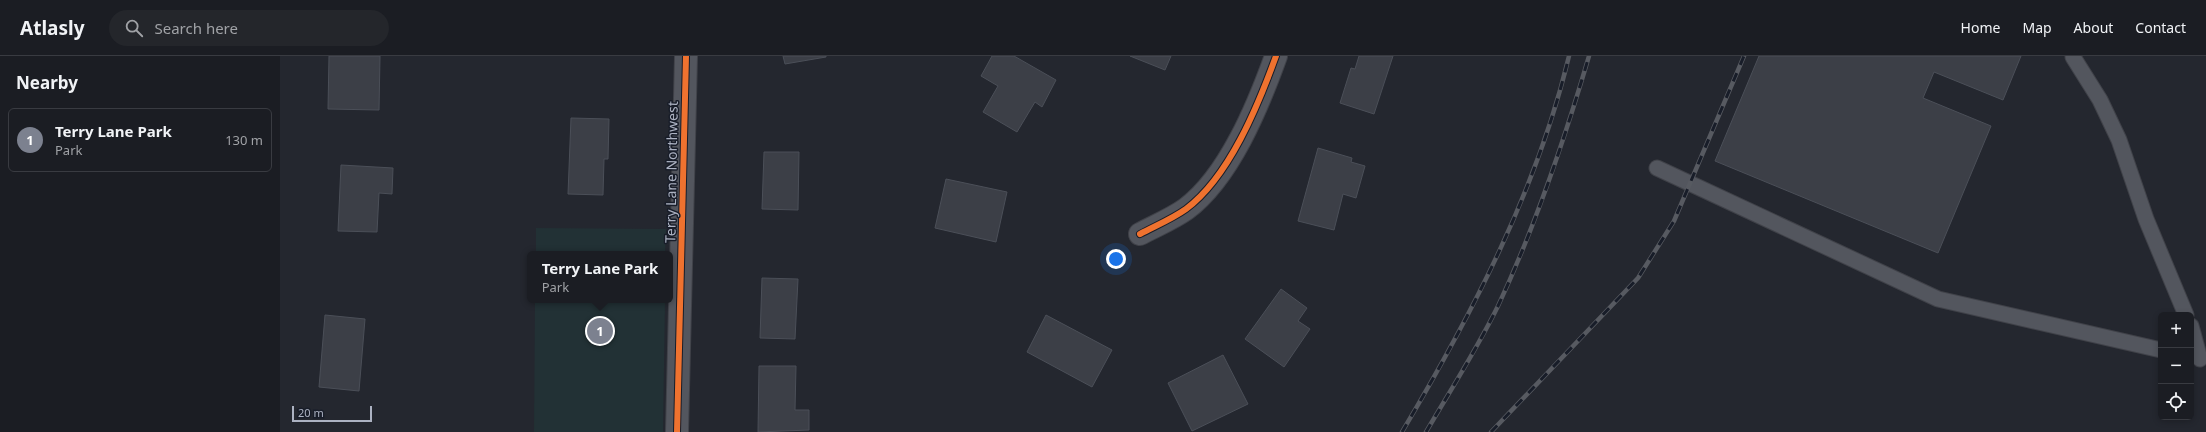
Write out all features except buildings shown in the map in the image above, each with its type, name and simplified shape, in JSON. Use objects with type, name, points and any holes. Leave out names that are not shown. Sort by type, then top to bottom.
[{"type":"street","name":"Terry Lane Northwest","points":[[678,432],[686,56]]},
{"type":"street","points":[[1140,234],[1185,209],[1208,190],[1231,156],[1267,80],[1276,56]]},
{"type":"lane","points":[[2073,57],[2100,100],[2118,140],[2146,220],[2185,312]]},
{"type":"lane","points":[[1657,168],[1938,299],[2158,349]]},
{"type":"lane","points":[[2194,338],[2199,358]]},
{"type":"shaded area","points":[[536,228],[666,229],[665,251],[536,251]]},
{"type":"shaded area","points":[[535,303],[665,303],[663,432],[534,432]]},
{"type":"railway","points":[[1402,432],[1477,297],[1521,203],[1556,106],[1569,56]]},
{"type":"railway","points":[[1426,432],[1481,338],[1512,275],[1537,214],[1570,120],[1589,56]]},
{"type":"railway","points":[[1491,432],[1638,278],[1674,221],[1744,56]]},
{"type":"cycle path","points":[[677,432],[686,56]]},
{"type":"cycle path","points":[[1140,234],[1186,209],[1216,179],[1229,160],[1251,118],[1276,56]]},
{"type":"place","name":"Terry Lane Park","points":[[600,331]]}]
